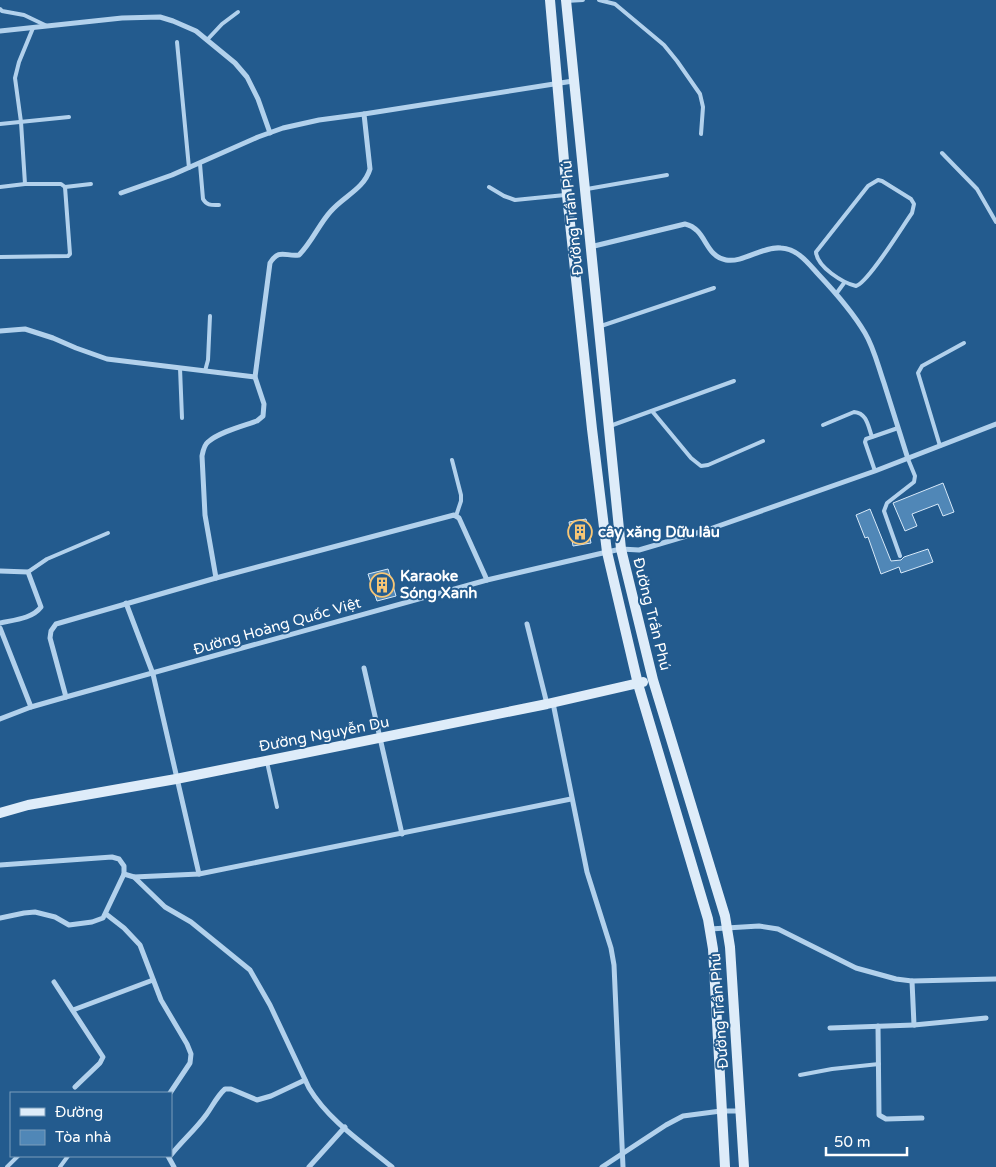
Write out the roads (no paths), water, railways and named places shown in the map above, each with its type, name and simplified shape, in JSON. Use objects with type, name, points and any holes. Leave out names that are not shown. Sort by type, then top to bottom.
[{"type":"main road","name":"Đường Trần Phú","points":[[550,0],[592,429],[607,552],[638,684],[710,929],[713,949],[725,1167]]},
{"type":"main road","name":"Đường Trần Phú","points":[[566,1],[621,550],[653,680],[727,928],[730,947],[744,1167]]},
{"type":"main road","name":"Đường Nguyễn Du","points":[[0,812],[379,738],[653,680]]},
{"type":"street","points":[[0,31],[122,18],[160,17],[196,31],[235,63],[247,77],[258,99],[270,133]]},
{"type":"street","points":[[121,192],[200,164],[270,133],[318,120],[573,81]]},
{"type":"street","points":[[216,578],[205,515],[203,450],[206,443],[214,438],[257,421],[263,416],[264,404],[255,377],[270,263],[274,256],[279,254],[300,255],[332,210],[353,194],[368,174],[370,169],[364,114]]},
{"type":"street","points":[[590,248],[685,224],[699,231],[711,252],[726,260],[736,260],[766,250],[782,248],[801,256],[836,294],[859,324],[871,346],[908,458]]},
{"type":"street","points":[[0,332],[25,329],[107,359],[255,377]]},
{"type":"street","name":"Đường Hoàng Quốc Việt","points":[[0,719],[31,707],[66,697],[487,580],[607,552],[639,550],[707,530],[875,471],[996,424]]},
{"type":"street","points":[[66,697],[50,638],[51,631],[59,622],[126,603],[451,515],[459,518],[487,580]]},
{"type":"street","points":[[0,571],[28,572],[40,607],[38,611],[31,615],[0,623]]},
{"type":"street","points":[[126,603],[153,674],[199,874]]},
{"type":"street","points":[[527,624],[550,703],[587,872],[611,948],[614,965],[623,1167]]},
{"type":"street","points":[[0,628],[31,707]]},
{"type":"street","points":[[364,668],[402,834]]},
{"type":"street","points":[[124,874],[134,877],[199,874],[572,799]]},
{"type":"street","points":[[0,865],[85,857],[112,857],[119,859],[124,866],[124,874],[103,918],[92,922],[69,925],[55,917],[35,912],[24,912],[0,918]]},
{"type":"street","points":[[134,877],[165,906],[191,922],[250,970],[270,1005],[305,1080],[317,1101],[392,1167]]},
{"type":"street","points":[[106,914],[124,928],[140,945],[162,1000],[187,1044],[190,1062],[171,1092]]},
{"type":"street","points":[[710,929],[759,926],[778,929],[856,968],[912,982],[996,979]]},
{"type":"street","points":[[73,1010],[153,980]]},
{"type":"street","points":[[54,982],[103,1057],[100,1063],[75,1087]]},
{"type":"street","points":[[912,982],[914,1025]]},
{"type":"street","points":[[830,1028],[914,1025],[986,1018]]},
{"type":"street","points":[[878,1026],[879,1115],[886,1119],[922,1118]]},
{"type":"street","points":[[172,1153],[181,1141],[197,1126],[226,1089],[231,1089],[257,1100],[305,1080]]},
{"type":"street","points":[[602,1167],[683,1116],[722,1111],[741,1111]]},
{"type":"street","points":[[309,1167],[345,1127]]},
{"type":"lane","points":[[566,1],[583,0]]},
{"type":"lane","points":[[600,0],[615,4],[664,45],[678,61],[700,94],[703,107],[701,134]]},
{"type":"lane","points":[[0,9],[24,15],[49,27]]},
{"type":"lane","points":[[207,40],[222,24],[238,12]]},
{"type":"lane","points":[[24,184],[21,122],[15,78],[16,69],[33,28]]},
{"type":"lane","points":[[177,42],[189,168]]},
{"type":"lane","points":[[0,124],[69,117]]},
{"type":"lane","points":[[942,152],[977,189],[996,222]]},
{"type":"lane","points":[[200,164],[204,199],[210,205],[220,204]]},
{"type":"lane","points":[[584,190],[667,175]]},
{"type":"lane","points":[[878,180],[882,180],[911,199],[914,204],[912,213],[862,284],[856,286],[844,283],[821,264],[816,256],[816,252],[868,186],[878,180]]},
{"type":"lane","points":[[0,187],[24,184],[61,184],[65,186],[91,184]]},
{"type":"lane","points":[[0,256],[68,256],[70,254],[65,186]]},
{"type":"lane","points":[[489,187],[515,200],[568,195]]},
{"type":"lane","points":[[836,294],[844,283]]},
{"type":"lane","points":[[598,326],[714,288]]},
{"type":"lane","points":[[205,371],[208,360],[210,316]]},
{"type":"lane","points":[[940,446],[918,373],[921,368],[964,343]]},
{"type":"lane","points":[[180,368],[182,418]]},
{"type":"lane","points":[[608,426],[734,381]]},
{"type":"lane","points":[[652,411],[694,462],[701,466],[708,466],[764,441]]},
{"type":"lane","points":[[823,425],[858,412],[866,420],[872,437]]},
{"type":"lane","points":[[875,471],[865,442],[866,439],[898,428]]},
{"type":"lane","points":[[900,556],[884,511],[887,503],[914,482],[908,458]]},
{"type":"lane","points":[[452,460],[461,496],[456,516]]},
{"type":"lane","points":[[28,572],[47,559],[108,533]]},
{"type":"lane","points":[[267,760],[277,807]]},
{"type":"lane","points":[[800,1075],[832,1069],[879,1064]]},
{"type":"lane","points":[[7,1167],[17,1157]]},
{"type":"place","name":"cây xăng Dữu lâu","points":[[580,532]]},
{"type":"place","name":"Karaoke Sóng Xanh","points":[[382,585]]}]
